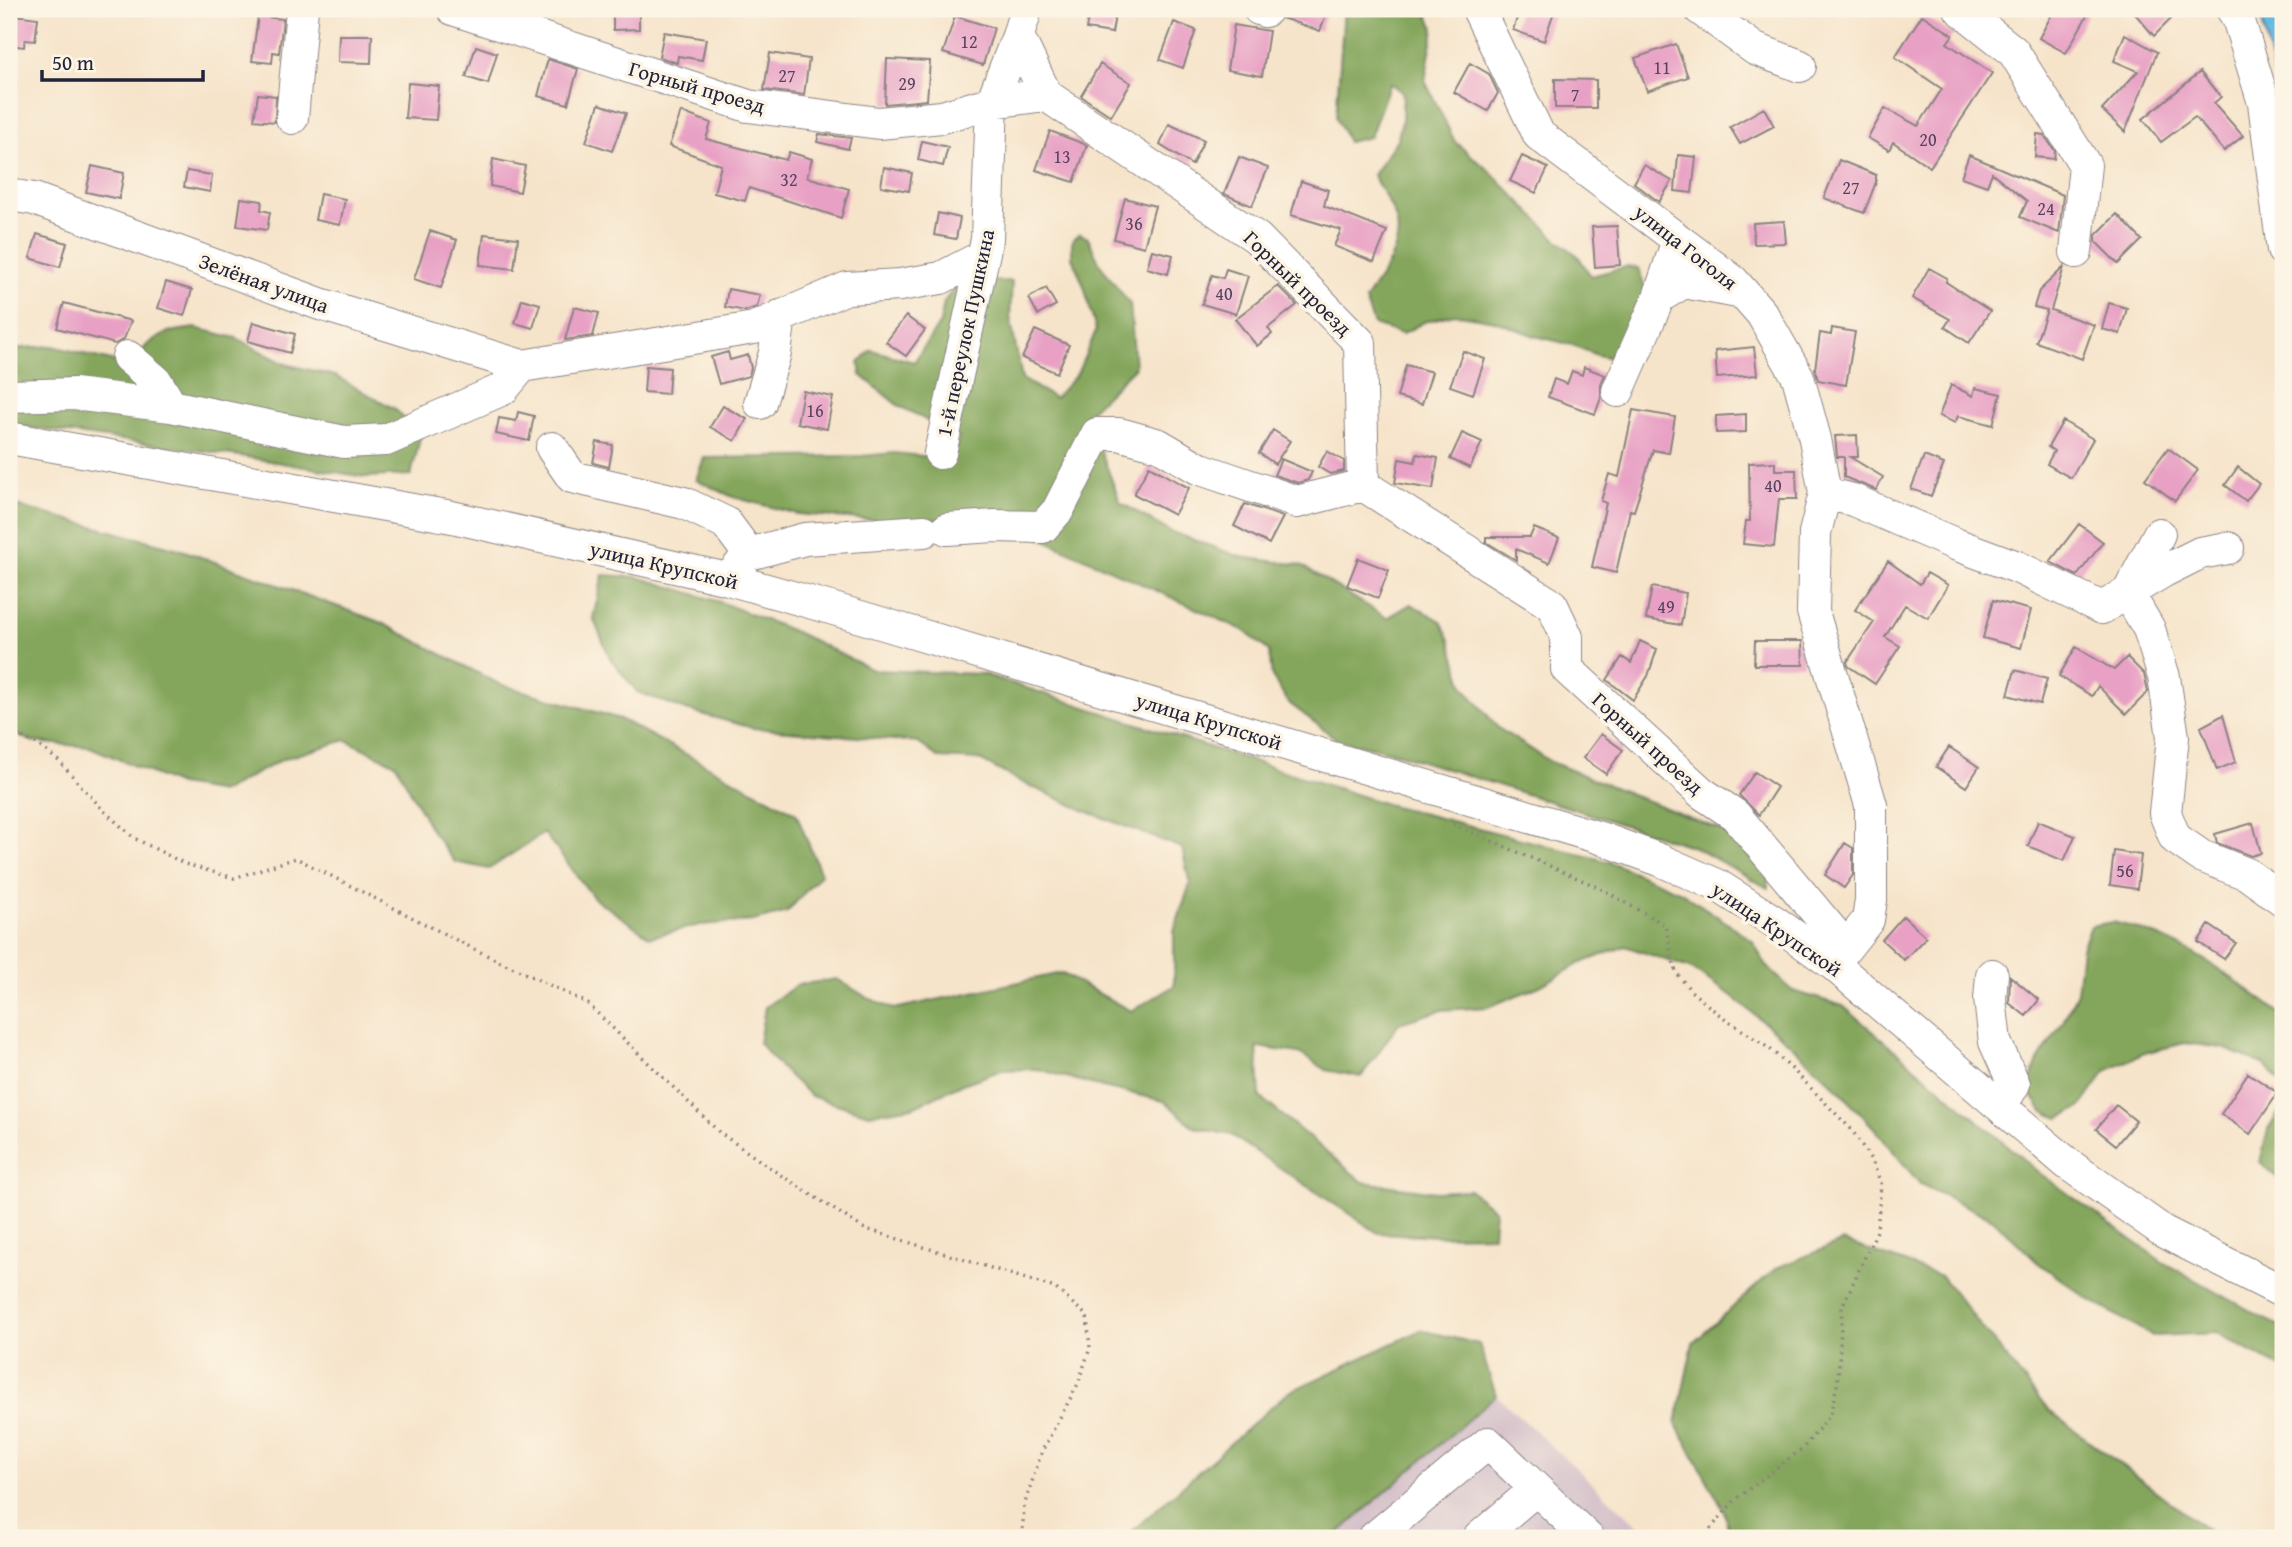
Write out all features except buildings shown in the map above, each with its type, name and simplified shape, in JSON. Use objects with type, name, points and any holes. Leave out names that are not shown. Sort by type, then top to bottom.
[{"type":"street","points":[[292,118],[302,9]]},
{"type":"street","name":"Горный проезд","points":[[453,9],[748,106],[879,123],[942,117],[992,102],[1046,95],[1257,238],[1360,343],[1363,485],[1552,605],[1566,636],[1567,669],[1702,793],[1735,815],[1834,933],[1833,964]]},
{"type":"street","name":"улица Гоголя","points":[[1478,9],[1539,135],[1733,281],[1762,314],[1798,377],[1815,439],[1825,493],[1815,533],[1813,612],[1871,805],[1871,900],[1868,920],[1833,964]]},
{"type":"street","points":[[1700,9],[1755,49],[1800,66]]},
{"type":"street","points":[[1960,9],[2013,51],[2085,165],[2076,252]]},
{"type":"street","points":[[2232,9],[2238,18],[2264,103],[2283,250]]},
{"type":"street","points":[[1022,22],[1046,95]]},
{"type":"street","name":"1-й переулок Пушкина","points":[[940,453],[983,256],[989,211],[992,102],[1022,22]]},
{"type":"street","name":"Зелёная улица","points":[[9,195],[34,199],[320,304],[522,366],[754,328],[847,288],[901,285],[942,278],[983,256]]},
{"type":"street","points":[[1618,391],[1659,297],[1678,240]]},
{"type":"street","points":[[1659,297],[1684,282],[1744,293]]},
{"type":"street","points":[[760,403],[775,354],[780,316]]},
{"type":"street","points":[[128,357],[156,381],[171,406]]},
{"type":"street","points":[[9,396],[74,394],[171,406],[344,442],[386,440],[503,389],[522,366]]},
{"type":"street","points":[[729,579],[750,554],[805,539],[995,526],[1043,527],[1058,510],[1097,433],[1118,434],[1159,445],[1198,468],[1297,502],[1363,485]]},
{"type":"street","name":"улица Крупской","points":[[9,439],[452,517],[729,579],[1600,838],[1660,860],[1717,885],[1833,964],[2068,1164],[2164,1233],[2283,1292]]},
{"type":"street","points":[[552,449],[572,477],[684,503],[726,523],[750,554]]},
{"type":"street","points":[[1825,493],[1853,500],[1955,544],[2115,600],[2158,657],[2164,677],[2173,737],[2165,813],[2175,838],[2201,856],[2247,874],[2283,900]]},
{"type":"street","points":[[2115,600],[2159,534]]},
{"type":"street","points":[[2115,600],[2200,553],[2228,548]]},
{"type":"street","points":[[1992,975],[1990,999],[1995,1041],[2014,1084],[2001,1106]]},
{"type":"street","points":[[1374,1538],[1488,1443],[1588,1538]]},
{"type":"street","points":[[1479,1538],[1536,1489]]},
{"type":"path","points":[[9,732],[34,742],[60,761],[103,810],[134,838],[185,864],[234,878],[296,858],[587,1003],[719,1132],[863,1228],[1055,1288],[1087,1316],[1090,1348],[1078,1384],[1042,1451],[1024,1506],[1022,1538]]},
{"type":"path","points":[[1450,822],[1598,887],[1665,925],[1676,972],[1691,991],[1717,1013],[1770,1049],[1793,1070],[1852,1130],[1873,1163],[1881,1183],[1877,1231],[1842,1307],[1838,1381],[1830,1415],[1804,1447],[1735,1500],[1705,1538]]},
{"type":"shaded area","points":[[1496,1395],[1652,1538],[1331,1538]]},
{"type":"green space","points":[[1344,9],[1425,9],[1434,28],[1425,81],[1455,142],[1491,172],[1557,240],[1578,256],[1591,276],[1625,267],[1638,268],[1646,290],[1617,359],[1535,336],[1495,321],[1454,314],[1424,322],[1402,334],[1374,325],[1365,300],[1389,262],[1398,230],[1394,213],[1373,175],[1398,138],[1403,93],[1390,83],[1370,137],[1348,142],[1336,117]]},
{"type":"green space","points":[[1080,234],[1088,238],[1101,266],[1130,304],[1135,367],[1087,414],[1120,502],[1169,531],[1241,557],[1301,565],[1387,618],[1411,604],[1441,621],[1450,640],[1464,687],[1498,728],[1551,762],[1723,831],[1751,848],[1768,866],[1768,888],[1694,847],[1393,752],[1338,740],[1289,703],[1272,677],[1269,651],[1243,630],[992,516],[897,522],[797,514],[733,497],[696,480],[704,458],[862,456],[894,453],[951,459],[959,438],[896,404],[861,375],[859,363],[871,350],[914,362],[940,323],[944,302],[959,282],[1012,281],[1010,317],[1022,379],[1055,398],[1077,374],[1096,331],[1084,286],[1072,257],[1072,240]]},
{"type":"green space","points":[[195,328],[236,338],[285,364],[335,376],[395,409],[421,435],[411,475],[365,477],[240,456],[9,425],[9,349],[53,346],[115,362],[141,352],[148,344],[168,332]]},
{"type":"green space","points":[[9,504],[179,549],[380,622],[499,684],[620,719],[796,813],[821,874],[787,912],[753,921],[700,925],[650,937],[594,898],[544,833],[489,869],[455,862],[431,830],[396,764],[346,740],[283,759],[222,792],[179,785],[90,747],[34,742],[9,732]]},
{"type":"green space","points":[[603,575],[638,577],[720,602],[800,634],[873,670],[983,674],[1386,804],[1610,862],[1681,892],[1752,940],[1767,967],[1793,991],[1843,1006],[2038,1172],[2161,1261],[2283,1329],[2283,1369],[2217,1333],[2153,1336],[2091,1301],[2037,1262],[1993,1219],[1920,1184],[1837,1088],[1788,1042],[1732,996],[1692,969],[1625,946],[1579,964],[1540,986],[1488,1007],[1442,1010],[1399,1023],[1361,1077],[1326,1070],[1299,1053],[1257,1047],[1260,1097],[1363,1182],[1436,1192],[1470,1190],[1495,1210],[1493,1235],[1378,1233],[1231,1135],[1194,1127],[1164,1101],[1038,1069],[1002,1070],[957,1086],[913,1107],[869,1114],[811,1096],[759,1043],[765,1007],[797,985],[837,979],[868,998],[894,1009],[1061,973],[1131,1011],[1174,986],[1174,931],[1190,884],[1182,848],[1088,812],[980,760],[939,758],[917,742],[753,728],[686,710],[637,692],[610,658],[593,618]]},
{"type":"green space","points":[[2113,922],[2161,938],[2203,959],[2283,1016],[2283,1085],[2263,1064],[2223,1048],[2185,1043],[2144,1053],[2106,1071],[2080,1108],[2059,1118],[2042,1111],[2027,1088],[2038,1061],[2063,1022],[2077,992],[2082,948],[2091,926]]},
{"type":"green space","points":[[2283,1106],[2283,1182],[2260,1162],[2268,1130]]},
{"type":"green space","points":[[1843,1241],[1941,1276],[2048,1410],[2218,1538],[1730,1538],[1724,1511],[1676,1423],[1693,1343],[1776,1268]]},
{"type":"green space","points":[[1421,1330],[1479,1344],[1496,1395],[1333,1538],[1130,1538],[1130,1533],[1287,1393]]},
{"type":"water","points":[[2259,9],[2283,9],[2283,113]]}]
